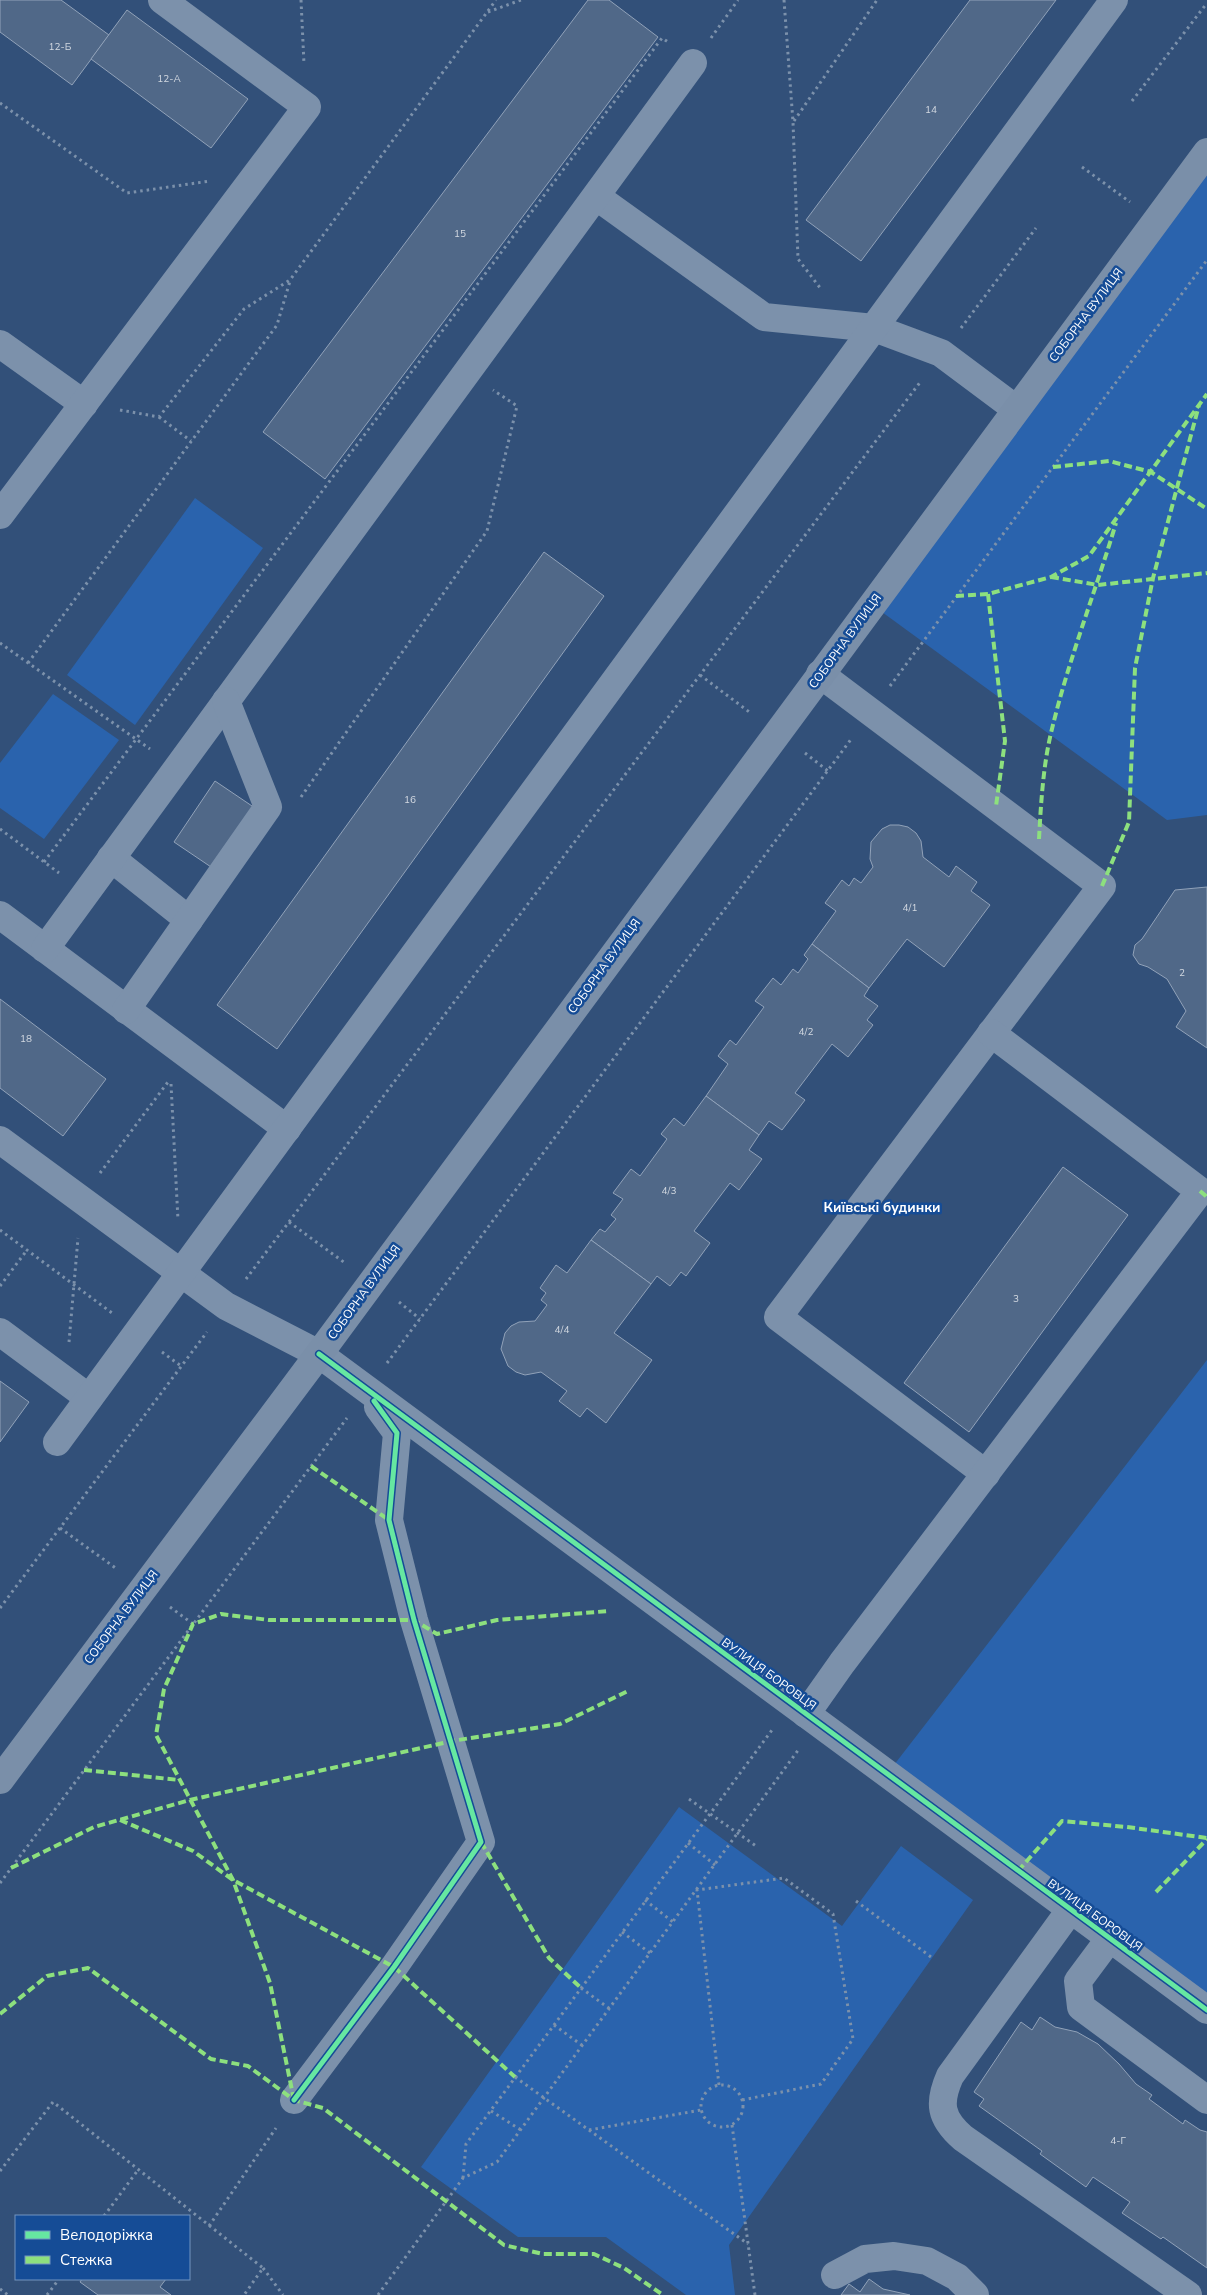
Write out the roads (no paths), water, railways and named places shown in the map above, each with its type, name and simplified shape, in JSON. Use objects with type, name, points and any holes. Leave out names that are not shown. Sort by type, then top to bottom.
[{"type":"main road","name":"СОБОРНА ВУЛИЦЯ","points":[[3,1771],[319,1354],[1016,408],[1207,152]]},
{"type":"street","points":[[0,515],[307,107],[162,0]]},
{"type":"street","points":[[57,1442],[287,1129],[862,327],[1114,0]]},
{"type":"street","points":[[45,949],[597,197],[693,63]]},
{"type":"street","points":[[597,197],[764,317],[862,327],[941,353],[1016,408]]},
{"type":"street","points":[[0,344],[84,404]]},
{"type":"street","points":[[820,674],[1102,886],[778,1317],[986,1474]]},
{"type":"street","points":[[126,1010],[268,807],[226,701]]},
{"type":"street","points":[[111,858],[189,920]]},
{"type":"street","points":[[0,915],[287,1129]]},
{"type":"street","points":[[806,1714],[842,1663],[1203,1186],[991,1033]]},
{"type":"street","name":"ВУЛИЦЯ БОРОВЦЯ","points":[[0,1140],[226,1306],[319,1354],[1207,2010]]},
{"type":"street","points":[[0,1332],[89,1398]]},
{"type":"street","points":[[294,2100],[394,1967],[481,1842],[414,1620],[389,1520],[398,1433],[367,1391]]},
{"type":"street","points":[[1071,1909],[950,2076],[943,2092],[942,2110],[949,2127],[963,2138],[1188,2295]]},
{"type":"street","points":[[1110,1938],[1078,1981],[1081,2007],[1207,2100]]},
{"type":"street","points":[[835,2275],[866,2259],[894,2256],[927,2261],[957,2277],[975,2295]]},
{"type":"district","name":"Київські будинки","points":[[882,1207]]}]
